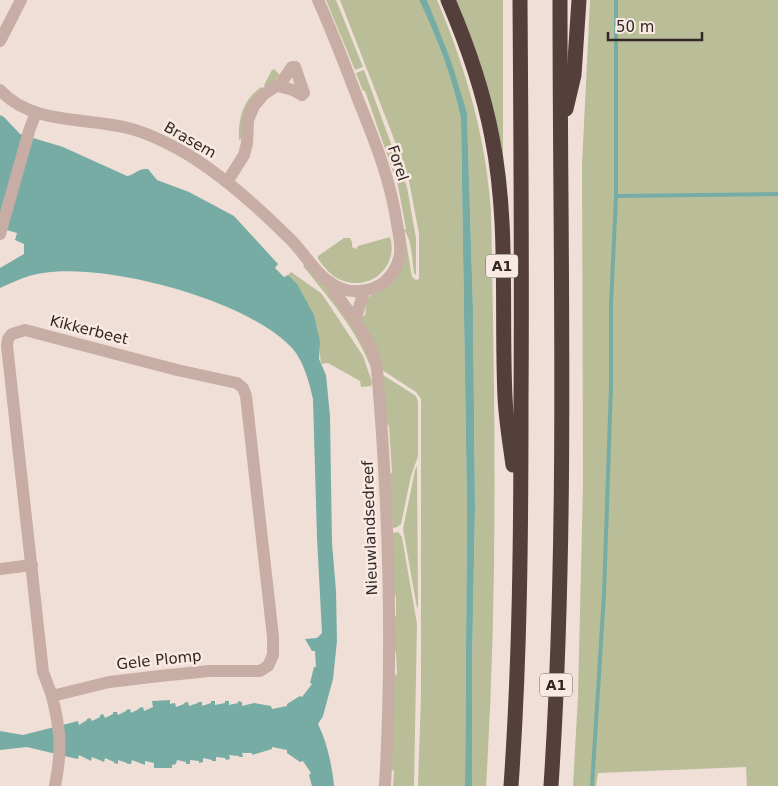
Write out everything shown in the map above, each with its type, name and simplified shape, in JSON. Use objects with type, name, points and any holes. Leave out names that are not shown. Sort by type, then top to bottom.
[{"type":"highway","name":"A1","points":[[448,0],[464,38],[479,85],[492,138],[501,209],[505,399],[521,538]]},
{"type":"highway","name":"A1","points":[[511,786],[516,722],[521,538],[522,213],[520,0]]},
{"type":"highway","name":"A1","points":[[551,786],[556,715],[561,494],[560,0]]},
{"type":"highway","name":"A1","points":[[560,132],[574,75],[579,0]]},
{"type":"street","points":[[0,41],[21,0]]},
{"type":"street","name":"Forel","points":[[318,0],[369,127],[388,182],[396,213],[400,246],[394,271],[381,284],[364,291]]},
{"type":"street","points":[[227,182],[244,155],[247,143],[248,120],[254,106],[264,94],[278,86]]},
{"type":"street","name":"Brasem","points":[[0,90],[11,100],[36,113],[123,127],[147,134],[188,154],[227,182],[291,239],[330,282]]},
{"type":"street","points":[[0,234],[36,113]]},
{"type":"street","points":[[330,282],[346,290],[364,291],[354,321]]},
{"type":"street","name":"Nieuwlandsedreef","points":[[330,282],[365,337],[376,361],[388,530],[389,687],[385,786]]},
{"type":"street","name":"Kikkerbeet","points":[[32,565],[7,346],[8,339],[12,334],[25,330],[240,385],[245,392],[261,532]]},
{"type":"street","name":"Gele Plomp","points":[[52,696],[108,682],[209,671],[260,671],[268,666],[273,655],[273,637],[261,532]]},
{"type":"street","points":[[0,569],[32,565],[43,672],[52,696],[59,724],[60,757],[55,786]]},
{"type":"green space","points":[[326,0],[336,0],[363,67],[355,70]]},
{"type":"green space","points":[[340,0],[419,0],[444,58],[461,120],[467,509],[465,786],[418,786],[421,696],[421,399],[416,392],[382,370],[360,323],[361,317],[365,315],[367,298],[386,286],[405,235],[412,277],[416,280],[419,279],[419,234],[409,181],[403,162]]},
{"type":"green space","points":[[427,0],[437,0],[466,77],[485,157],[491,212],[494,571],[486,786],[472,786],[475,508],[473,308],[467,113]]},
{"type":"green space","points":[[452,0],[503,0],[503,171]]},
{"type":"green space","points":[[590,0],[778,0],[778,786],[747,786],[746,767],[598,773],[596,786],[573,786],[578,696],[583,484],[582,165]]},
{"type":"green space","points":[[274,69],[280,75],[266,88],[264,85]]},
{"type":"green space","points":[[364,70],[407,187],[416,238],[416,275],[414,273],[410,243],[403,230],[406,229],[398,186],[365,91],[363,91],[356,73]]},
{"type":"green space","points":[[261,87],[264,90],[239,140],[239,124],[243,110],[250,98]]},
{"type":"green space","points":[[390,237],[392,248],[390,258],[386,267],[372,280],[352,283],[341,280],[328,271],[318,259],[318,256],[344,238],[350,238],[352,247],[356,249],[358,246]]},
{"type":"green space","points":[[306,263],[331,294],[365,344],[371,368],[350,327],[303,266]]},
{"type":"green space","points":[[291,272],[321,293],[363,356],[372,382],[371,386],[361,387],[360,381],[328,363],[321,364],[317,327],[288,275]]},
{"type":"green space","points":[[383,375],[416,396],[418,402],[418,456],[411,476],[401,524],[393,528],[389,476],[392,472],[389,426],[386,422]]},
{"type":"green space","points":[[417,466],[418,607],[417,608],[403,529]]},
{"type":"green space","points":[[398,532],[402,537],[417,624],[414,786],[393,786],[394,771],[390,768],[393,677],[397,674],[396,653],[393,649],[393,619],[396,616],[396,596],[393,593],[393,533]]},
{"type":"water","points":[[419,0],[427,0],[451,61],[467,113],[473,308],[475,508],[472,786],[465,786],[467,509],[461,120],[444,58]]},
{"type":"water","points":[[0,115],[20,134],[63,147],[127,176],[148,169],[157,180],[189,192],[234,216],[278,264],[275,268],[284,277],[288,275],[297,284],[314,315],[320,341],[319,359],[326,375],[330,416],[332,543],[336,591],[337,641],[333,679],[323,716],[318,724],[329,754],[334,786],[312,786],[309,775],[311,773],[303,761],[300,762],[287,753],[287,750],[272,747],[272,749],[252,755],[252,753],[242,753],[243,757],[229,755],[230,759],[226,760],[225,758],[216,757],[216,761],[212,761],[203,758],[203,762],[199,763],[199,761],[190,760],[190,764],[186,764],[186,762],[177,760],[176,764],[172,765],[172,768],[154,768],[154,763],[145,761],[145,765],[132,760],[131,764],[127,764],[118,760],[118,764],[105,758],[104,762],[92,757],[91,761],[79,755],[78,759],[27,747],[0,750],[0,731],[23,735],[78,721],[79,725],[87,719],[90,718],[92,721],[103,714],[105,718],[113,714],[113,712],[117,712],[118,715],[130,709],[131,713],[143,707],[144,711],[153,707],[152,701],[170,700],[170,704],[175,703],[176,707],[188,702],[189,706],[202,702],[202,706],[211,703],[211,701],[215,701],[215,705],[225,703],[225,701],[229,701],[229,705],[238,703],[238,701],[242,702],[242,706],[254,703],[271,706],[272,709],[287,706],[287,704],[300,696],[302,697],[312,684],[310,683],[314,667],[316,667],[315,651],[312,651],[305,639],[317,638],[322,633],[313,399],[307,377],[298,356],[289,345],[268,328],[240,313],[208,299],[137,279],[70,271],[43,273],[26,277],[0,288],[0,268],[24,254],[24,244],[15,240],[17,233],[0,228]]},
{"type":"waterway","points":[[592,786],[604,594],[611,386],[611,305],[616,196],[616,0]]},
{"type":"waterway","points":[[616,196],[778,194]]}]
